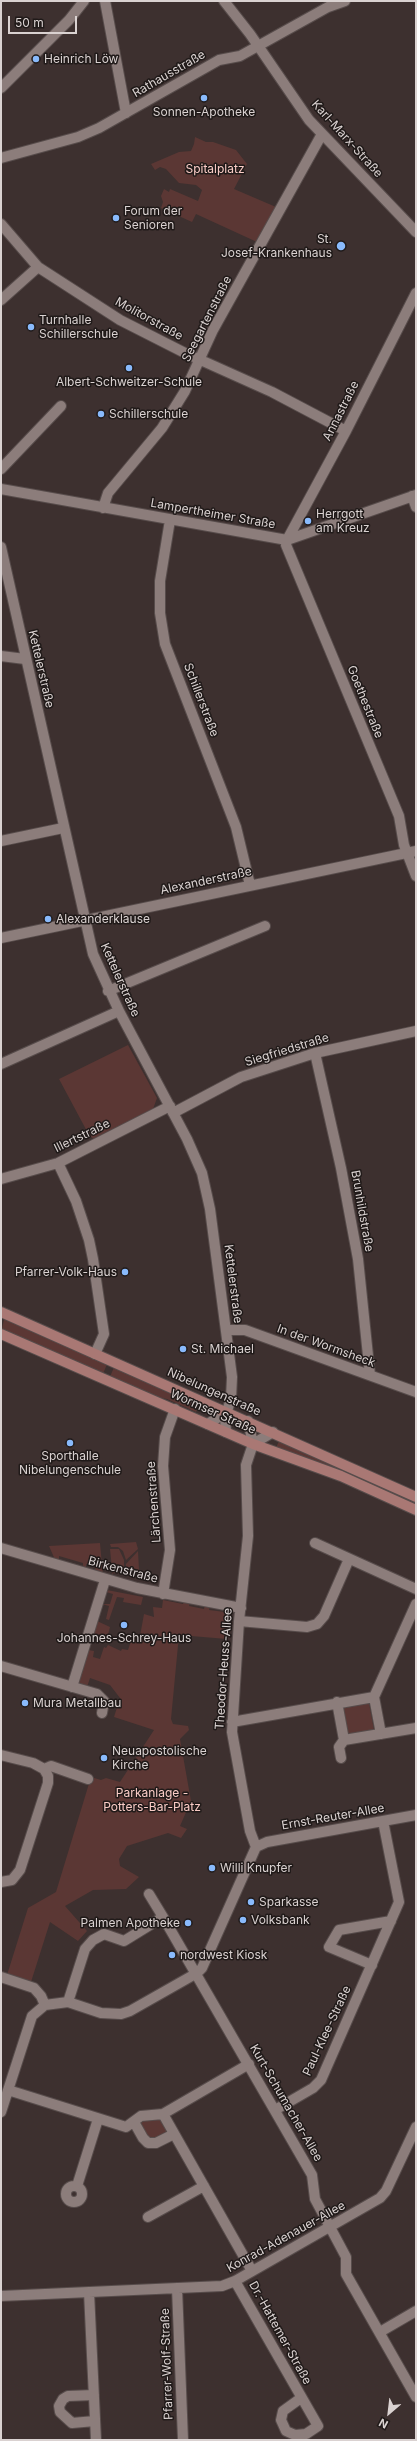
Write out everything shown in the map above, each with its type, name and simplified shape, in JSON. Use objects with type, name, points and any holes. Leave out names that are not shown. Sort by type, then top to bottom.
[{"type":"street","points":[[1,88],[69,20],[84,1]]},
{"type":"street","points":[[105,1],[126,113]]},
{"type":"street","name":"Karl-Marx-Straße","points":[[224,1],[310,120],[416,232]]},
{"type":"street","name":"Rathausstraße","points":[[1,158],[78,137],[99,128],[219,60],[240,56],[328,7],[345,1]]},
{"type":"street","name":"Seegartenstraße","points":[[103,508],[108,493],[162,428],[185,391],[213,330],[322,134]]},
{"type":"street","name":"Molitorstraße","points":[[1,224],[38,267],[120,320],[185,353],[272,392],[346,431]]},
{"type":"street","points":[[1,300],[38,267]]},
{"type":"street","name":"Annastraße","points":[[287,540],[346,431],[416,293]]},
{"type":"street","points":[[1,469],[61,406]]},
{"type":"street","name":"Lampertheimer Straße","points":[[1,489],[287,540],[414,496]]},
{"type":"street","points":[[414,496],[416,507]]},
{"type":"street","name":"Schillerstraße","points":[[170,520],[160,582],[160,613],[165,644],[236,828],[250,885]]},
{"type":"street","name":"Goethestraße","points":[[287,540],[286,546],[399,816],[412,852],[416,876]]},
{"type":"street","name":"Kettelerstraße","points":[[1,547],[63,828],[93,954],[108,991],[172,1110],[202,1173],[210,1209],[232,1384],[231,1399],[226,1412],[226,1432]]},
{"type":"street","points":[[1,656],[25,659]]},
{"type":"street","points":[[1,841],[63,828]]},
{"type":"street","name":"Alexanderstraße","points":[[1,938],[412,852]]},
{"type":"street","points":[[108,991],[265,926]]},
{"type":"street","points":[[1,1064],[119,1011]]},
{"type":"street","name":"Siegfriedstraße","points":[[172,1110],[241,1077],[315,1053],[416,1031]]},
{"type":"street","name":"Brunhildstraße","points":[[315,1053],[341,1168],[358,1259],[370,1375]]},
{"type":"street","name":"Illertstraße","points":[[1,1178],[58,1163],[172,1110]]},
{"type":"street","points":[[58,1163],[76,1201],[91,1246],[104,1334],[94,1354]]},
{"type":"street","name":"Nibelungenstraße","points":[[1,1312],[416,1497]]},
{"type":"street","name":"In der Wormsheck","points":[[226,1330],[245,1330],[416,1392]]},
{"type":"street","name":"Wormser Straße","points":[[1,1334],[253,1444],[341,1476],[416,1510]]},
{"type":"street","name":"Lärchenstraße","points":[[163,1594],[170,1550],[163,1466],[165,1437],[175,1409]]},
{"type":"street","points":[[208,1424],[226,1412]]},
{"type":"street","points":[[248,1421],[253,1444],[273,1432]]},
{"type":"street","name":"Theodor-Heuss-Allee","points":[[253,1444],[246,1465],[248,1536],[239,1621],[232,1722],[250,1831],[256,1847]]},
{"type":"street","points":[[315,1543],[416,1589]]},
{"type":"street","name":"Birkenstraße","points":[[1,1548],[106,1580],[163,1594],[241,1608]]},
{"type":"street","points":[[239,1621],[307,1627],[317,1624],[324,1616],[349,1558]]},
{"type":"street","points":[[72,1687],[106,1580]]},
{"type":"street","points":[[381,1734],[374,1697],[416,1604]]},
{"type":"street","points":[[1,1666],[72,1687],[102,1698],[104,1704],[102,1713]]},
{"type":"street","points":[[232,1722],[337,1702],[374,1697]]},
{"type":"street","points":[[337,1702],[344,1740]]},
{"type":"street","points":[[340,1758],[338,1747],[344,1740],[416,1728]]},
{"type":"street","points":[[1,1755],[33,1763],[44,1769],[48,1776],[48,1783],[20,1870],[12,1880],[1,1882]]},
{"type":"street","points":[[44,1769],[51,1766],[88,1779]]},
{"type":"street","name":"Ernst-Reuter-Allee","points":[[256,1847],[267,1842],[416,1815]]},
{"type":"street","name":"Paul-Klee-Straße","points":[[274,2110],[313,2088],[321,2080],[391,1921],[398,1902],[383,1821]]},
{"type":"street","points":[[1,2112],[32,2016],[45,2005],[68,2002],[101,2013],[121,2014],[130,2011],[197,1973],[202,1968],[256,1847]]},
{"type":"street","name":"Kurt-Schumacher-Allee","points":[[149,1894],[197,1973],[312,2175],[315,2199],[346,2258],[346,2274],[416,2397]]},
{"type":"street","points":[[68,2002],[85,1949],[93,1940],[104,1934],[124,1941],[163,1917]]},
{"type":"street","points":[[372,1965],[329,1947],[339,1930],[391,1921]]},
{"type":"street","points":[[1,1977],[34,1988],[41,1996],[45,2005]]},
{"type":"street","points":[[8,2090],[126,2127],[141,2116],[163,2114],[249,2064]]},
{"type":"street","points":[[163,2114],[252,2271]]},
{"type":"street","points":[[77,2186],[98,2119]]},
{"type":"street","points":[[134,2122],[142,2138],[148,2143],[156,2143],[174,2134]]},
{"type":"street","name":"Konrad-Adenauer-Allee","points":[[1,2296],[222,2286],[235,2281],[380,2198],[386,2191],[416,2127]]},
{"type":"street","points":[[148,2217],[204,2186]]},
{"type":"street","name":"Dr.-Hattemer-Straße","points":[[235,2281],[301,2398]]},
{"type":"street","name":"Pfarrer-Wolf-Straße","points":[[177,2288],[183,2440]]},
{"type":"street","points":[[89,2292],[96,2440]]},
{"type":"street","points":[[380,2332],[416,2311]]},
{"type":"street","points":[[94,2395],[68,2396],[63,2399],[59,2406],[60,2412],[72,2423],[95,2421]]},
{"type":"green space","name":"Spitalplatz","points":[[195,137],[206,142],[213,142],[236,150],[247,164],[234,189],[276,207],[257,242],[196,214],[192,222],[161,208],[163,202],[161,196],[164,189],[169,192],[170,189],[198,201],[202,190],[196,185],[179,183],[166,169],[160,167],[155,170],[151,164],[179,152],[191,151]]},
{"type":"green space","points":[[128,1045],[157,1098],[153,1109],[96,1141],[89,1135],[59,1079]]},
{"type":"green space","points":[[5,1316],[108,1362],[102,1376],[1,1332]]},
{"type":"green space","points":[[115,1365],[200,1403],[196,1412],[167,1399],[145,1395],[109,1379]]},
{"type":"green space","points":[[280,1439],[409,1496],[406,1503],[275,1450]]},
{"type":"green space","points":[[136,1542],[138,1549],[126,1560],[123,1551],[118,1547],[111,1547],[110,1544]]},
{"type":"green space","points":[[100,1543],[103,1576],[96,1574],[95,1567],[86,1564],[86,1571],[83,1570],[83,1563],[59,1556],[59,1563],[56,1562],[49,1546]]},
{"type":"green space","points":[[110,1549],[119,1549],[124,1560],[124,1574],[113,1573],[113,1579]]},
{"type":"green space","points":[[138,1551],[139,1570],[130,1570],[130,1575],[126,1574],[126,1564]]},
{"type":"green space","points":[[107,1590],[143,1597],[141,1605],[123,1602],[124,1598],[117,1597],[109,1620],[106,1619],[109,1606],[102,1604],[110,1604],[113,1594],[106,1592]]},
{"type":"green space","name":"Parkanlage - Potters-Bar-Platz","points":[[163,1600],[183,1604],[184,1601],[190,1602],[189,1606],[204,1609],[205,1605],[210,1606],[209,1610],[225,1612],[226,1609],[230,1616],[227,1639],[179,1635],[171,1719],[173,1724],[188,1726],[189,1730],[180,1739],[191,1801],[180,1826],[187,1829],[181,1838],[168,1833],[127,1846],[119,1859],[120,1866],[139,1877],[126,1889],[93,1890],[65,1906],[87,1931],[78,1941],[50,1922],[31,1982],[7,1975],[28,1908],[56,1892],[91,1777],[101,1780],[106,1778],[120,1782],[154,1730],[114,1717],[120,1698],[110,1685],[90,1678],[87,1687],[79,1685],[78,1683],[88,1650],[94,1651],[93,1657],[100,1659],[104,1647],[106,1648],[108,1645],[121,1651],[122,1649],[128,1650],[133,1635],[140,1636],[144,1614],[154,1617],[153,1607],[162,1608]]},
{"type":"green space","points":[[97,1621],[110,1627],[107,1639],[93,1635]]},
{"type":"green space","points":[[369,1703],[374,1730],[346,1736],[342,1707]]},
{"type":"green space","points":[[161,2119],[168,2132],[154,2140],[146,2138],[137,2125],[144,2120]]},
{"type":"place","name":"Heinrich Löw","points":[[36,59]]},
{"type":"place","name":"Sonnen-Apotheke","points":[[204,98]]},
{"type":"place","name":"Forum der Senioren","points":[[116,218]]},
{"type":"place","name":"St. Josef-Krankenhaus","points":[[341,246]]},
{"type":"place","name":"Turnhalle Schillerschule","points":[[31,327]]},
{"type":"place","name":"Albert-Schweitzer-Schule","points":[[129,368]]},
{"type":"place","name":"Schillerschule","points":[[101,414]]},
{"type":"place","name":"Herrgott am Kreuz","points":[[308,521]]},
{"type":"place","name":"Alexanderklause","points":[[48,919]]},
{"type":"place","name":"Pfarrer-Volk-Haus","points":[[125,1272]]},
{"type":"place","name":"St. Michael","points":[[183,1349]]},
{"type":"place","name":"Sporthalle Nibelungenschule","points":[[70,1443]]},
{"type":"place","name":"Johannes-Schrey-Haus","points":[[124,1625]]},
{"type":"place","name":"Mura Metallbau","points":[[25,1703]]},
{"type":"place","name":"Neuapostolische Kirche","points":[[104,1758]]},
{"type":"place","name":"Willi Knupfer","points":[[212,1868]]},
{"type":"place","name":"Sparkasse","points":[[251,1902]]},
{"type":"place","name":"Volksbank","points":[[243,1920]]},
{"type":"place","name":"Palmen Apotheke","points":[[188,1923]]},
{"type":"place","name":"nordwest Kiosk","points":[[172,1955]]}]
